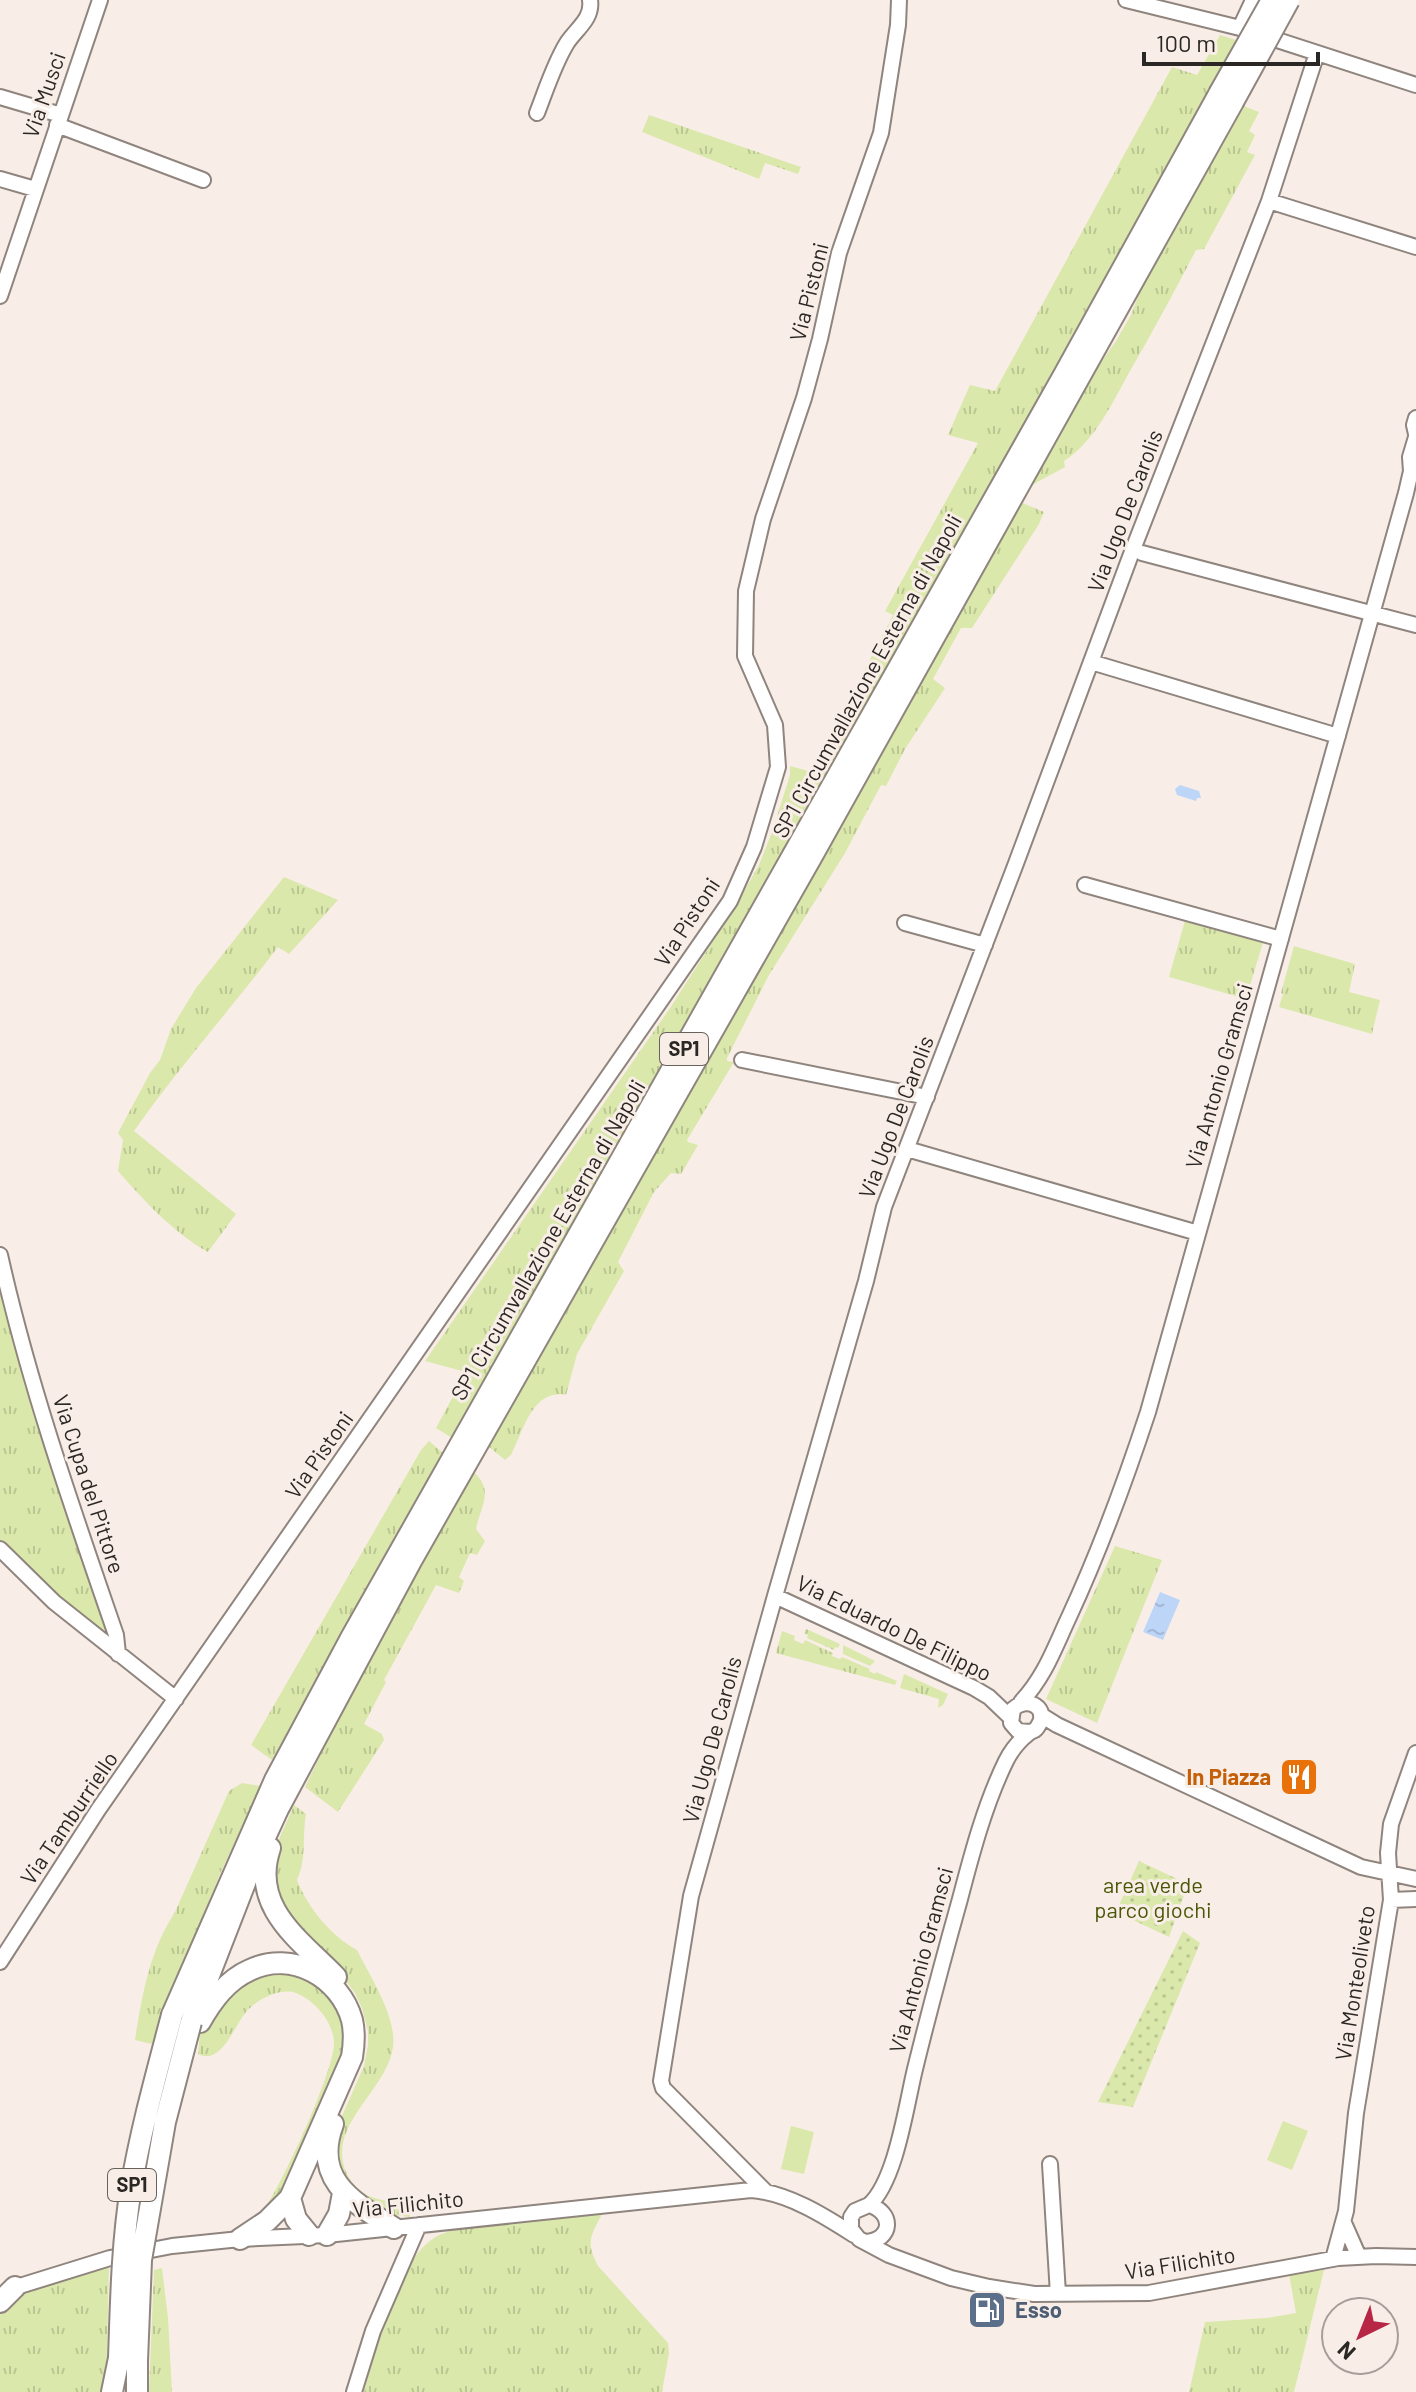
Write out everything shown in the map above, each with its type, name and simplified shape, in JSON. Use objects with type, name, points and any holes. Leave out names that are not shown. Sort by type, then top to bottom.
[{"type":"highway","name":"SP1 Circumvallazione Esterna di Napoli","points":[[137,2392],[128,2360],[123,2250],[131,2188],[146,2115],[278,1809],[411,1561],[812,856],[1226,98],[1272,0]]},
{"type":"highway","name":"SP1 Circumvallazione Esterna di Napoli","points":[[122,2392],[165,2122],[186,2024],[275,1780],[351,1638],[987,512],[1226,98],[1289,0]]},
{"type":"highway","points":[[278,1809],[264,1864],[268,1898],[275,1912],[340,1981],[353,1999],[360,2019],[363,2041],[360,2064],[328,2140],[329,2161],[343,2193],[394,2228]]},
{"type":"highway","points":[[186,2024],[230,1983],[251,1969],[279,1962],[302,1966],[323,1977],[336,1988],[352,2021],[352,2057],[290,2198],[267,2221],[240,2239]]},
{"type":"highway","points":[[290,2198],[296,2219],[318,2235],[339,2214],[343,2193]]},
{"type":"highway","points":[[0,2302],[7,2289]]},
{"type":"highway","name":"SP1","points":[[112,2392],[128,2360]]},
{"type":"street","name":"Via Musci","points":[[0,296],[100,0]]},
{"type":"street","points":[[537,113],[565,47],[587,19],[590,0]]},
{"type":"street","name":"Via Pistoni","points":[[176,1699],[730,901],[754,847],[778,767],[775,725],[745,656],[746,591],[763,519],[804,398],[839,253],[881,133],[899,0]]},
{"type":"street","points":[[1126,0],[1240,28],[1416,85]]},
{"type":"street","points":[[1240,28],[1253,0]]},
{"type":"street","name":"Via Ugo De Carolis","points":[[766,2192],[663,2088],[661,2081],[691,1896],[862,1296],[884,1207],[1269,201],[1317,53]]},
{"type":"street","points":[[0,97],[203,180]]},
{"type":"street","points":[[0,179],[35,189]]},
{"type":"street","points":[[1269,201],[1416,247]]},
{"type":"street","name":"Via Antonio Gramsci","points":[[862,2208],[881,2193],[887,2176],[969,1864],[1007,1758],[1015,1712],[1039,1682],[1089,1573],[1123,1489],[1165,1354],[1413,467],[1410,457],[1416,435],[1416,418]]},
{"type":"street","points":[[1142,553],[1416,625]]},
{"type":"street","points":[[1091,662],[1338,736]]},
{"type":"street","points":[[1085,885],[1281,939]]},
{"type":"street","points":[[905,923],[985,945]]},
{"type":"street","points":[[742,1060],[927,1097]]},
{"type":"street","points":[[907,1149],[1198,1233]]},
{"type":"street","name":"Via Cupa del Pittore","points":[[0,1255],[15,1324],[116,1635],[118,1654]]},
{"type":"street","points":[[0,1549],[54,1602],[176,1699]]},
{"type":"street","name":"Via Eduardo De Filippo","points":[[775,1596],[960,1681],[1015,1712]]},
{"type":"street","name":"Via Antonio Gramsci","points":[[1007,1758],[1037,1720],[1039,1682]]},
{"type":"street","name":"Via Tamburriello","points":[[0,1962],[98,1810],[176,1699]]},
{"type":"street","points":[[1037,1720],[1029,1702],[1015,1712],[1018,1731],[1037,1720],[1057,1725],[1361,1867],[1416,1879]]},
{"type":"street","name":"Via Monteoliveto","points":[[1333,2259],[1344,2223],[1356,2113],[1391,1900],[1388,1853],[1391,1824],[1413,1769],[1416,1753]]},
{"type":"street","points":[[1391,1900],[1416,1899]]},
{"type":"street","points":[[1050,2164],[1058,2294]]},
{"type":"street","name":"Via Antonio Gramsci","points":[[886,2217],[887,2176]]},
{"type":"street","name":"Via Filichito","points":[[7,2289],[110,2258],[172,2246],[394,2228],[751,2190],[766,2192],[820,2214],[889,2255],[951,2278],[1034,2294],[1149,2293],[1333,2259],[1416,2257]]},
{"type":"street","points":[[862,2208],[879,2208],[886,2217],[887,2225],[879,2239],[860,2239],[850,2223],[862,2208]]},
{"type":"street","name":"Via Filichito","points":[[820,2214],[832,2215],[862,2208]]},
{"type":"street","points":[[1344,2223],[1359,2257]]},
{"type":"street","points":[[354,2392],[373,2331],[419,2225]]},
{"type":"street","name":"Via Filichito","points":[[884,2233],[889,2243],[906,2260]]},
{"type":"green space","points":[[1220,35],[1236,40],[916,619],[452,1438],[436,1428],[466,1372],[425,1361],[670,1008],[737,904],[759,865],[772,832],[790,766],[812,772],[893,615],[885,611],[978,443],[948,435],[970,385],[995,391],[1172,67],[1197,75]]},
{"type":"green space","points":[[1244,106],[1259,112],[1249,131],[1255,135],[1247,152],[1255,155],[1204,249],[1196,250],[1117,396],[1094,432],[1064,461],[1065,467],[1032,485],[1087,382],[1131,315],[1144,281]]},
{"type":"green space","points":[[649,115],[801,167],[798,174],[765,163],[759,179],[642,132]]},
{"type":"green space","points":[[1020,502],[1044,512],[1039,524],[972,628],[961,628],[933,679],[945,688],[905,749],[886,786],[881,785],[845,853],[769,975],[727,1058],[727,1061],[734,1062],[687,1140],[698,1145],[681,1174],[671,1173],[654,1192],[618,1262],[624,1271],[577,1354],[566,1395],[545,1398],[537,1405],[511,1455],[505,1460],[488,1446],[518,1390],[674,1122]]},
{"type":"green space","points":[[284,877],[338,900],[289,954],[278,947],[134,1131],[236,1214],[208,1252],[172,1226],[118,1171],[123,1140],[118,1133],[160,1060],[171,1029],[196,988]]},
{"type":"green space","points":[[1186,917],[1264,939],[1246,999],[1169,977]]},
{"type":"green space","points":[[1294,946],[1355,964],[1349,992],[1380,1000],[1372,1034],[1279,1007]]},
{"type":"green space","points":[[0,1293],[110,1632],[107,1638],[103,1638],[0,1542]]},
{"type":"green space","points":[[429,1441],[443,1453],[272,1760],[251,1745]]},
{"type":"green space","points":[[474,1472],[484,1486],[476,1529],[485,1541],[477,1555],[470,1553],[459,1577],[464,1581],[459,1593],[436,1585],[384,1680],[386,1682],[364,1724],[382,1734],[384,1740],[338,1812],[305,1787],[357,1680]]},
{"type":"green space","points":[[1115,1546],[1162,1560],[1097,1723],[1046,1699]]},
{"type":"green space","points":[[806,1629],[840,1644],[838,1648],[834,1650],[807,1638],[808,1635],[804,1633]]},
{"type":"green space","points":[[782,1631],[795,1636],[794,1640],[803,1644],[805,1640],[833,1653],[832,1656],[842,1657],[897,1681],[895,1685],[776,1653]]},
{"type":"green space","points":[[843,1645],[875,1661],[870,1666],[843,1654]]},
{"type":"green space","points":[[904,1674],[948,1694],[943,1705],[938,1708],[939,1699],[900,1688]]},
{"type":"green space","points":[[242,1783],[261,1786],[219,1876],[169,2008],[152,2044],[135,2040],[144,1990],[159,1942],[229,1791]]},
{"type":"green space","points":[[294,1805],[306,1814],[303,1856],[297,1880],[321,1920],[357,1950],[387,2010],[393,2035],[389,2063],[350,2124],[342,2157],[352,2183],[374,2198],[410,2202],[410,2217],[382,2212],[365,2203],[335,2167],[338,2125],[364,2066],[368,2031],[355,1993],[283,1912],[276,1899],[273,1853]]},
{"type":"green space","name":"area verde parco giochi","points":[[1139,1861],[1188,1884],[1169,1937],[1116,1912]]},
{"type":"green space","points":[[1183,1931],[1200,1943],[1133,2107],[1098,2102]]},
{"type":"green space","points":[[289,1970],[332,1993],[350,2037],[285,2195],[262,2212],[293,2156],[325,2079],[334,2044],[331,2028],[310,2001],[296,1993],[284,1992],[275,1993],[253,2006],[242,2017],[227,2042],[214,2054],[198,2054],[200,2035],[207,2016],[246,1978]]},
{"type":"green space","points":[[1283,2121],[1308,2131],[1292,2170],[1267,2160]]},
{"type":"green space","points":[[791,2126],[814,2132],[804,2174],[781,2169]]},
{"type":"green space","points":[[603,2212],[593,2233],[592,2250],[598,2266],[668,2343],[662,2392],[364,2392],[381,2331],[398,2287],[420,2250],[434,2238],[465,2228]]},
{"type":"green space","points":[[109,2267],[106,2392],[0,2392],[0,2310],[31,2289]]},
{"type":"green space","points":[[162,2268],[172,2392],[149,2392],[154,2270]]},
{"type":"green space","points":[[1324,2270],[1294,2392],[1189,2392],[1205,2322],[1296,2313],[1289,2274]]},
{"type":"water","points":[[1180,785],[1199,791],[1201,798],[1196,801],[1177,795],[1175,789]]},
{"type":"water","points":[[1160,1592],[1180,1600],[1163,1640],[1143,1632]]},
{"type":"place","name":"In Piazza","points":[[1299,1777]]},
{"type":"place","name":"Esso","points":[[987,2310]]}]
